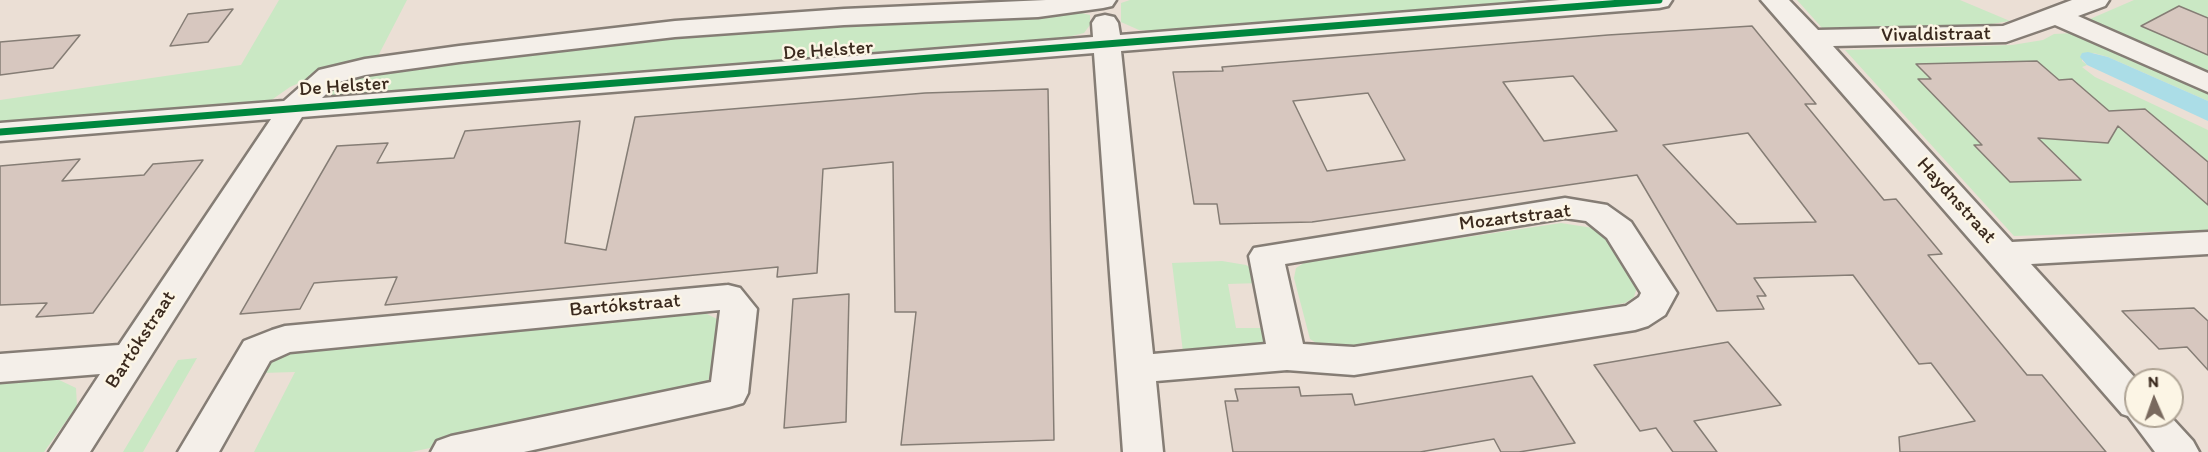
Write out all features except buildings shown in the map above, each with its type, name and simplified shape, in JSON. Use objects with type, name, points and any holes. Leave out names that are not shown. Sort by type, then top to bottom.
[{"type":"street","points":[[1103,0],[1143,452]]},
{"type":"street","name":"De Helster","points":[[293,108],[329,76],[365,67],[675,29],[844,17],[1038,9],[1103,0]]},
{"type":"street","name":"De Helster","points":[[0,132],[1107,46],[1659,0]]},
{"type":"street","name":"Haydnstraat","points":[[1774,0],[1811,38],[2124,390]]},
{"type":"street","name":"Vivaldistraat","points":[[1811,38],[2006,34],[2096,0]]},
{"type":"street","points":[[2057,16],[2208,83]]},
{"type":"street","name":"Bartókstraat","points":[[69,452],[293,108]]},
{"type":"street","name":"Mozartstraat","points":[[1136,369],[1287,356],[1354,361],[1635,316],[1652,306],[1659,293],[1620,230],[1595,212],[1565,208],[1266,256],[1287,356]]},
{"type":"street","points":[[2003,254],[2208,243]]},
{"type":"street","name":"Bartókstraat","points":[[198,452],[257,351],[285,339],[728,297],[739,309],[729,393],[451,452]]},
{"type":"street","points":[[0,368],[129,358]]},
{"type":"street","points":[[2158,428],[2179,452]]},
{"type":"green space","points":[[279,0],[407,0],[376,60],[310,78],[290,87],[270,101],[0,123],[0,100],[241,65]]},
{"type":"green space","points":[[1130,0],[1546,0],[1155,31],[1139,30],[1121,22],[1121,3]]},
{"type":"green space","points":[[1797,0],[1960,0],[2010,21],[1979,26],[1823,29]]},
{"type":"green space","points":[[2134,0],[2208,0],[2208,76],[2092,25],[2090,19]]},
{"type":"green space","points":[[1074,11],[1090,15],[1090,25],[1084,33],[1060,39],[332,96],[325,93],[337,79],[363,74],[649,37]]},
{"type":"green space","points":[[2074,33],[2208,91],[2208,101],[2108,57],[2094,53],[2082,53],[2082,61],[2087,65],[2082,67],[2095,77],[2208,130],[2208,230],[2014,236],[1845,50],[2012,45],[2043,40],[2054,34]]},
{"type":"green space","points":[[1561,223],[1593,228],[1614,241],[1638,284],[1634,297],[1625,303],[1343,353],[1324,348],[1310,339],[1294,278],[1296,268],[1307,261]]},
{"type":"green space","points":[[1222,261],[1246,265],[1254,270],[1260,283],[1228,284],[1236,328],[1269,328],[1269,338],[1257,347],[1183,352],[1172,263]]},
{"type":"green space","points":[[683,309],[703,312],[717,319],[724,333],[721,364],[702,387],[683,395],[411,452],[254,452],[295,372],[261,373],[271,361],[292,350]]},
{"type":"green space","points":[[197,358],[143,452],[123,452],[178,360]]},
{"type":"green space","points":[[55,378],[76,388],[77,406],[44,452],[0,452],[0,382]]},
{"type":"water","points":[[2088,52],[2108,57],[2208,101],[2208,121],[2087,65],[2080,57],[2082,53]]},
{"type":"cycle path","points":[[0,132],[1659,0]]}]
